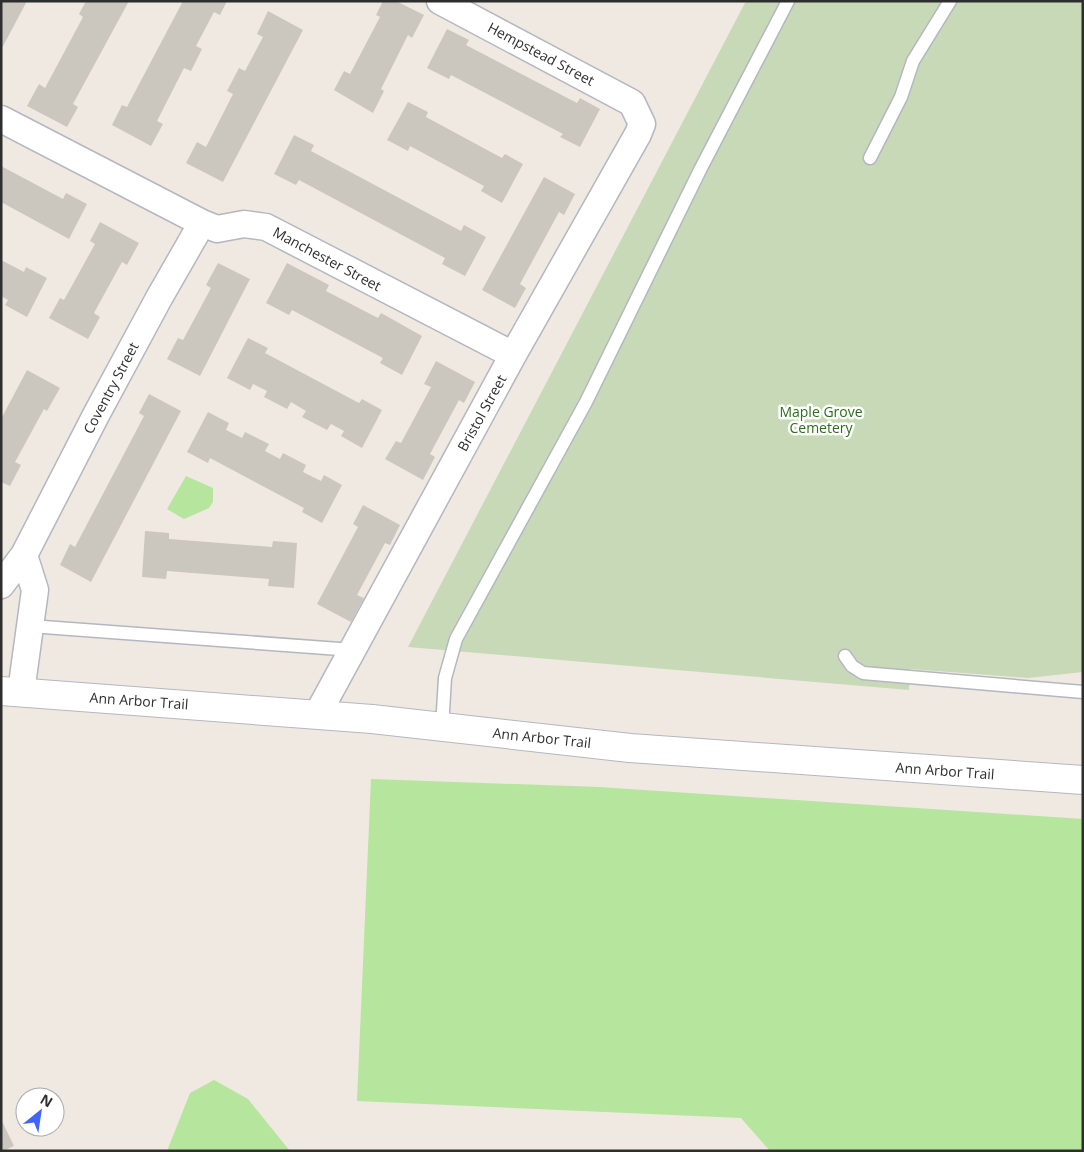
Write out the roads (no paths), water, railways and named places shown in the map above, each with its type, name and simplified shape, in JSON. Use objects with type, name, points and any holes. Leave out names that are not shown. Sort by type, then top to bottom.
[{"type":"street","name":"Hempstead Street","points":[[440,1],[632,103],[637,112]]},
{"type":"street","name":"Bristol Street","points":[[317,715],[513,355],[638,134],[642,124],[637,112]]},
{"type":"street","name":"Manchester Street","points":[[1,119],[202,223],[217,229],[244,224],[266,226],[513,355]]},
{"type":"street","name":"Coventry Street","points":[[1,585],[24,556],[127,356],[202,223]]},
{"type":"street","points":[[11,692],[30,626],[35,590],[24,556]]},
{"type":"street","name":"Ann Arbor Trail","points":[[11,692],[317,715],[630,748],[1083,780]]},
{"type":"lane","points":[[442,727],[445,678],[456,639],[586,402],[696,179],[788,1]]},
{"type":"lane","points":[[870,158],[901,97],[913,61],[950,1]]},
{"type":"lane","points":[[30,626],[353,650]]},
{"type":"lane","points":[[845,656],[852,666],[862,673],[1083,692]]},
{"type":"park label","name":"Maple Grove Cemetery","points":[[821,420]]}]
